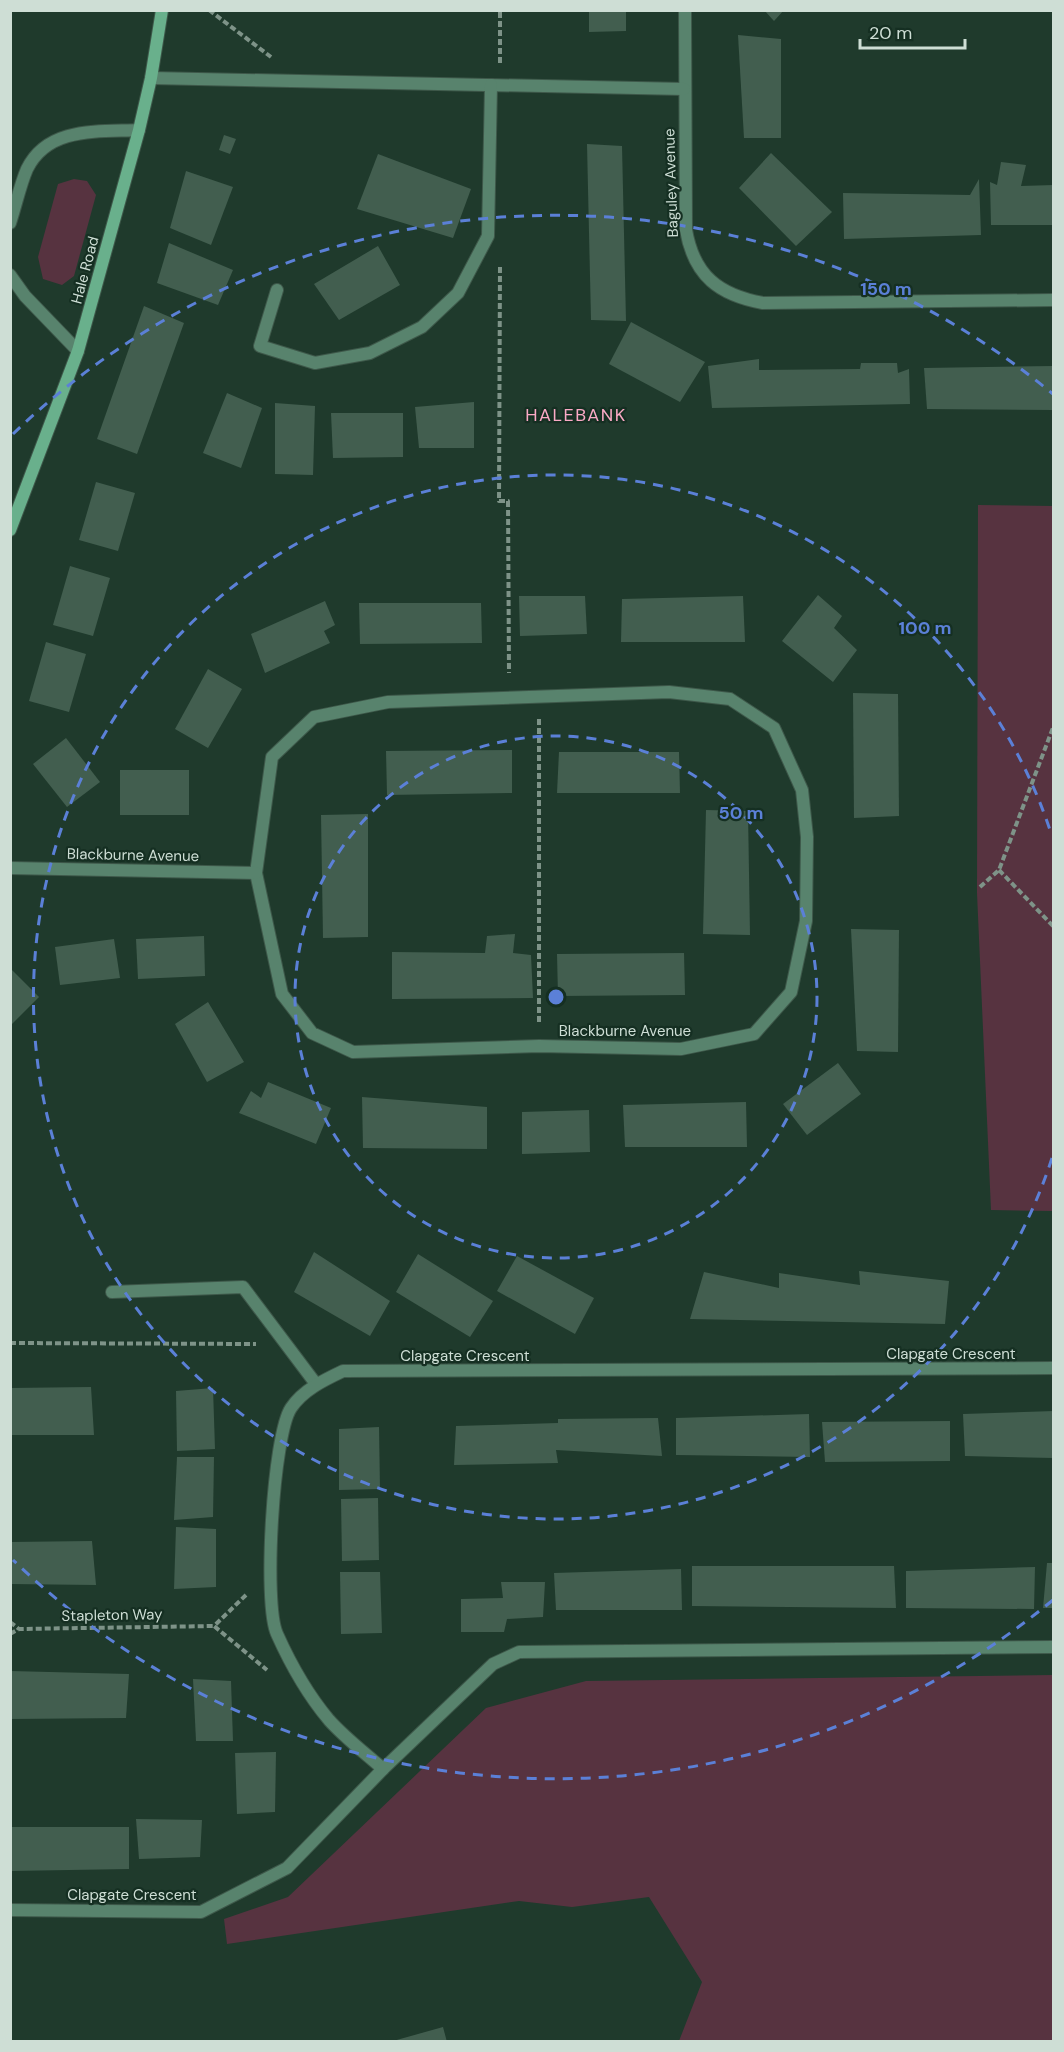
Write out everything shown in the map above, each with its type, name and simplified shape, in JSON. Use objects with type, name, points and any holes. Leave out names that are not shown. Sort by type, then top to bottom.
[{"type":"street","name":"Hale Road","points":[[10,530],[13,511],[78,351],[139,130],[151,78],[162,10]]},
{"type":"street","name":"Baguley Avenue","points":[[685,10],[686,231],[689,250],[698,267],[726,292],[763,303],[1053,300]]},
{"type":"street","points":[[151,78],[301,79],[684,89]]},
{"type":"street","points":[[277,290],[260,346],[315,363],[370,353],[422,327],[458,293],[488,236],[495,85]]},
{"type":"street","points":[[10,223],[27,169],[38,153],[54,140],[73,133],[139,130]]},
{"type":"street","points":[[10,275],[25,296],[78,351]]},
{"type":"street","name":"Blackburne Avenue","points":[[669,692],[730,699],[774,728],[802,790],[807,837],[806,921],[790,992],[754,1034],[681,1049],[539,1047],[353,1052],[312,1033],[282,994],[256,873],[272,757],[314,717],[387,702],[509,698],[669,692]]},
{"type":"street","name":"Blackburne Avenue","points":[[10,868],[256,873]]},
{"type":"street","points":[[112,1292],[243,1287],[316,1384]]},
{"type":"street","name":"Clapgate Crescent","points":[[383,1769],[329,1720],[293,1665],[275,1631],[270,1564],[279,1447],[291,1408],[316,1384],[343,1371],[1053,1368]]},
{"type":"street","name":"Clapgate Crescent","points":[[10,1910],[201,1912],[287,1868],[383,1769],[493,1664],[519,1652],[1053,1647]]},
{"type":"path","points":[[209,10],[301,79]]},
{"type":"path","points":[[495,85],[500,10]]},
{"type":"path","points":[[488,236],[500,268],[499,501],[508,501],[509,698]]},
{"type":"path","points":[[539,698],[539,1047]]},
{"type":"path","points":[[980,887],[999,870],[1053,725]]},
{"type":"path","points":[[999,870],[1053,927]]},
{"type":"path","points":[[10,1343],[286,1344]]},
{"type":"path","points":[[10,1622],[19,1629]]},
{"type":"path","name":"Stapleton Way","points":[[10,1634],[19,1629],[214,1626]]},
{"type":"shaded area","points":[[74,179],[87,181],[96,195],[74,276],[62,285],[43,279],[38,257],[58,184]]},
{"type":"shaded area","points":[[978,505],[1053,506],[1053,1211],[991,1210],[977,893]]},
{"type":"shaded area","points":[[1053,1675],[1053,2041],[679,2041],[702,1982],[649,1897],[572,1907],[519,1901],[227,1944],[224,1919],[288,1897],[486,1708],[586,1681]]},
{"type":"building","points":[[589,10],[626,10],[626,31],[589,32]]},
{"type":"building","points":[[764,10],[784,10],[774,21]]},
{"type":"building","points":[[738,35],[781,39],[781,138],[744,138]]},
{"type":"building","points":[[224,135],[236,139],[230,154],[219,150]]},
{"type":"building","points":[[587,144],[622,146],[626,321],[591,320]]},
{"type":"building","points":[[771,153],[832,212],[796,246],[739,188]]},
{"type":"building","points":[[378,154],[471,189],[453,238],[357,209]]},
{"type":"building","points":[[1001,162],[1026,165],[1021,186],[1054,185],[1054,225],[991,225],[990,182],[997,185]]},
{"type":"building","points":[[186,171],[233,187],[211,245],[170,228]]},
{"type":"building","points":[[979,179],[981,235],[844,239],[843,193],[970,195]]},
{"type":"building","points":[[169,243],[233,270],[218,305],[157,283]]},
{"type":"building","points":[[378,246],[400,285],[339,320],[314,284]]},
{"type":"building","points":[[144,306],[184,323],[137,454],[97,439]]},
{"type":"building","points":[[631,322],[705,362],[680,402],[609,364]]},
{"type":"building","points":[[759,359],[759,370],[860,369],[861,363],[897,363],[898,373],[909,369],[910,404],[712,408],[708,366]]},
{"type":"building","points":[[1054,366],[1054,410],[927,409],[924,368]]},
{"type":"building","points":[[227,393],[262,408],[241,468],[203,453]]},
{"type":"building","points":[[474,402],[474,448],[419,448],[415,407]]},
{"type":"building","points":[[275,403],[315,406],[313,475],[275,474]]},
{"type":"building","points":[[331,413],[403,413],[403,457],[333,458]]},
{"type":"building","points":[[96,482],[135,493],[118,551],[79,540]]},
{"type":"building","points":[[70,566],[110,578],[93,636],[53,625]]},
{"type":"building","points":[[818,595],[842,616],[834,628],[857,650],[833,682],[782,641]]},
{"type":"building","points":[[519,596],[585,596],[587,634],[520,636]]},
{"type":"building","points":[[743,596],[745,642],[621,642],[622,599]]},
{"type":"building","points":[[325,601],[335,625],[324,631],[330,643],[265,673],[251,634]]},
{"type":"building","points":[[359,603],[481,603],[482,643],[360,644]]},
{"type":"building","points":[[46,642],[86,654],[69,712],[29,701]]},
{"type":"building","points":[[208,669],[242,689],[208,748],[175,729]]},
{"type":"building","points":[[853,693],[898,694],[899,816],[854,818]]},
{"type":"building","points":[[66,738],[100,782],[67,807],[33,764]]},
{"type":"building","points":[[512,750],[512,793],[387,795],[386,751]]},
{"type":"building","points":[[559,752],[679,752],[680,793],[557,793]]},
{"type":"building","points":[[120,770],[189,770],[189,815],[120,815]]},
{"type":"building","points":[[706,810],[748,811],[750,935],[703,934]]},
{"type":"building","points":[[368,814],[368,937],[323,938],[321,815]]},
{"type":"building","points":[[851,929],[899,930],[898,1052],[857,1051]]},
{"type":"building","points":[[515,934],[513,953],[531,955],[533,998],[392,999],[392,952],[485,953],[487,936]]},
{"type":"building","points":[[204,936],[205,976],[138,979],[136,939]]},
{"type":"building","points":[[114,939],[120,978],[60,985],[55,947]]},
{"type":"building","points":[[684,953],[685,995],[558,996],[557,954]]},
{"type":"building","points":[[10,968],[39,997],[10,1026]]},
{"type":"building","points":[[208,1002],[244,1062],[207,1082],[175,1024]]},
{"type":"building","points":[[838,1063],[861,1094],[807,1135],[783,1104]]},
{"type":"building","points":[[268,1082],[331,1108],[316,1144],[239,1113],[251,1091],[261,1098]]},
{"type":"building","points":[[362,1097],[487,1107],[487,1149],[363,1148]]},
{"type":"building","points":[[746,1102],[747,1147],[625,1147],[623,1105]]},
{"type":"building","points":[[589,1110],[590,1152],[522,1154],[522,1112]]},
{"type":"building","points":[[314,1252],[390,1301],[370,1336],[294,1292]]},
{"type":"building","points":[[418,1254],[493,1301],[470,1337],[396,1292]]},
{"type":"building","points":[[517,1256],[594,1298],[575,1334],[497,1291]]},
{"type":"building","points":[[859,1271],[949,1281],[945,1324],[690,1319],[704,1272],[779,1288],[779,1273],[860,1285]]},
{"type":"building","points":[[91,1387],[94,1435],[10,1435],[10,1388]]},
{"type":"building","points":[[213,1388],[215,1449],[177,1451],[176,1391]]},
{"type":"building","points":[[1054,1411],[1054,1458],[965,1456],[963,1414]]},
{"type":"building","points":[[809,1414],[810,1457],[676,1455],[676,1418]]},
{"type":"building","points":[[658,1418],[662,1456],[556,1450],[558,1463],[454,1465],[456,1426],[558,1423],[558,1419]]},
{"type":"building","points":[[950,1421],[950,1461],[825,1462],[822,1422]]},
{"type":"building","points":[[379,1427],[380,1489],[339,1490],[339,1429]]},
{"type":"building","points":[[177,1457],[214,1457],[213,1517],[174,1520]]},
{"type":"building","points":[[378,1498],[379,1560],[342,1561],[341,1499]]},
{"type":"building","points":[[176,1527],[216,1529],[216,1587],[174,1589]]},
{"type":"building","points":[[92,1541],[96,1585],[10,1584],[10,1542]]},
{"type":"building","points":[[1047,1563],[1054,1563],[1054,1608],[1043,1608]]},
{"type":"building","points":[[692,1566],[894,1566],[896,1608],[692,1606]]},
{"type":"building","points":[[1035,1567],[1034,1609],[906,1608],[906,1571]]},
{"type":"building","points":[[681,1569],[682,1610],[556,1610],[554,1573]]},
{"type":"building","points":[[340,1572],[380,1572],[382,1633],[341,1634]]},
{"type":"building","points":[[501,1582],[545,1582],[543,1617],[507,1619],[504,1632],[461,1632],[461,1599],[503,1598]]},
{"type":"building","points":[[10,1671],[129,1674],[126,1718],[10,1719]]},
{"type":"building","points":[[193,1679],[231,1681],[233,1741],[196,1741]]},
{"type":"building","points":[[276,1752],[275,1812],[237,1814],[235,1753]]},
{"type":"building","points":[[136,1819],[202,1820],[200,1857],[139,1859]]},
{"type":"building","points":[[10,1827],[129,1827],[129,1869],[10,1871]]},
{"type":"building","points":[[443,2027],[447,2042],[393,2042],[393,2041]]},
{"type":"district","name":"HALEBANK","points":[[576,415]]}]
